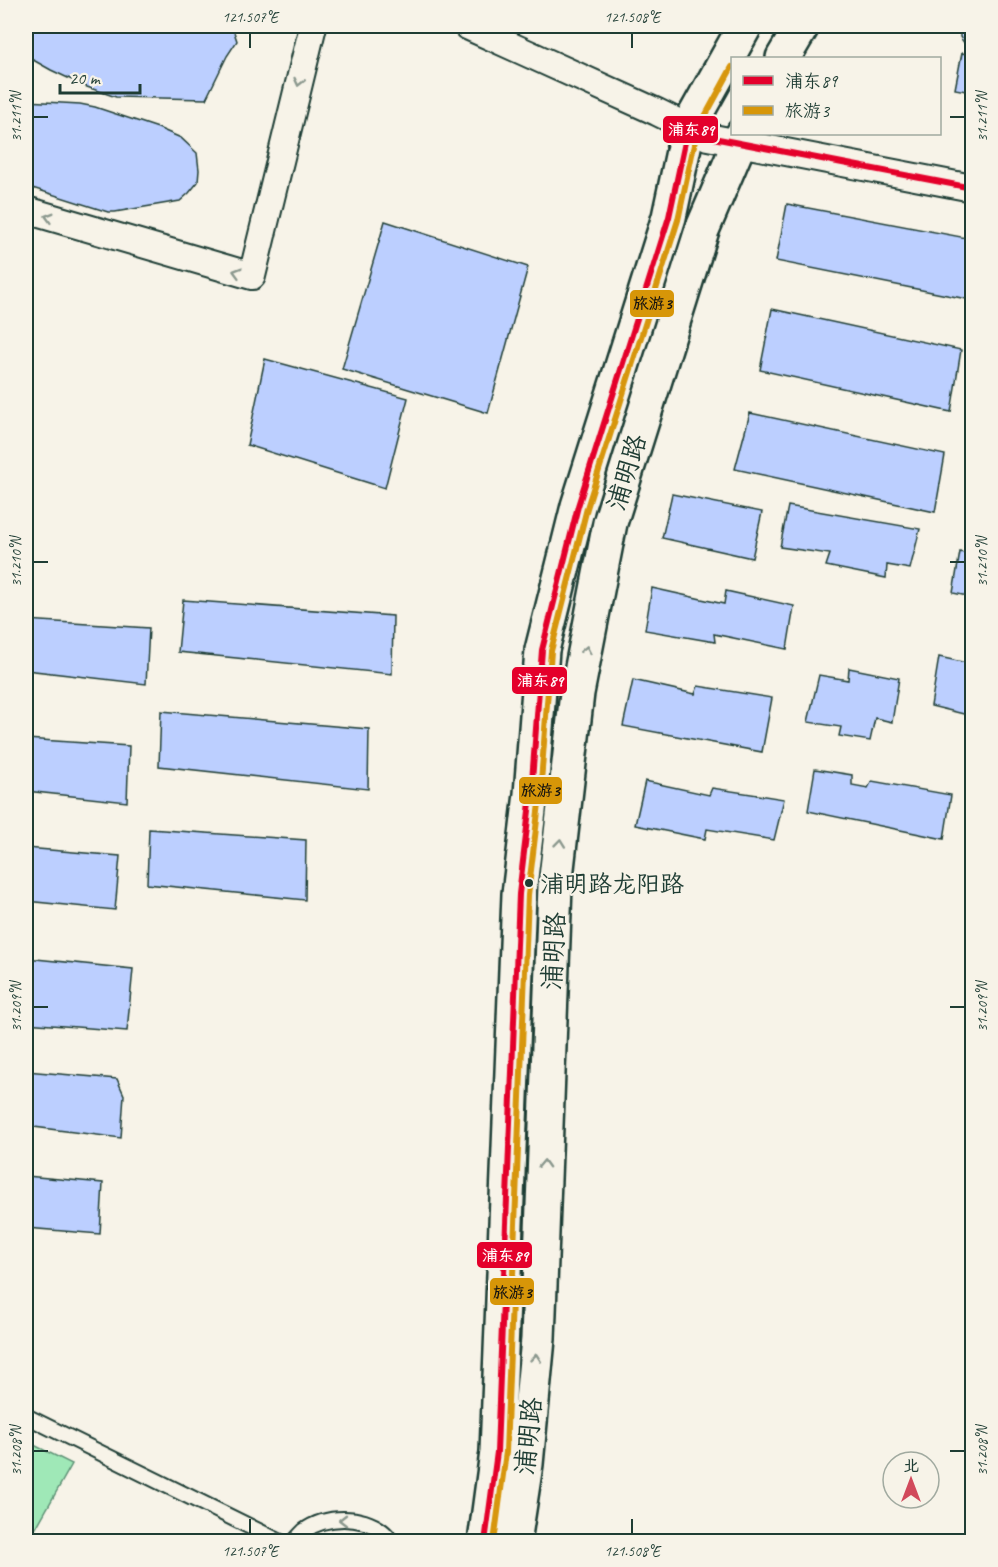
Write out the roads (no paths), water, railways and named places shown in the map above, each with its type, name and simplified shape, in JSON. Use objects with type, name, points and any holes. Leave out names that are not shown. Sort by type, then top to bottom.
[{"type":"main road","name":"浦明路","points":[[738,57],[745,26]]},
{"type":"main road","points":[[784,57],[802,26]]},
{"type":"main road","name":"浦明路","points":[[514,1542],[526,1464],[538,1339],[555,886],[577,693],[610,523],[702,230],[719,135],[731,85]]},
{"type":"main road","name":"浦明路","points":[[485,1542],[497,1452],[519,894],[531,794],[542,650],[578,506],[669,217],[719,135]]},
{"type":"street","points":[[26,210],[252,276],[313,26]]},
{"type":"street","points":[[467,26],[719,135],[972,188]]},
{"type":"lane","points":[[26,1416],[281,1542]]},
{"type":"lane","points":[[294,1542],[304,1531],[322,1522],[342,1519],[363,1521],[381,1530],[392,1542]]},
{"type":"place","name":"浦明路龙阳路","points":[[529,883]]}]
